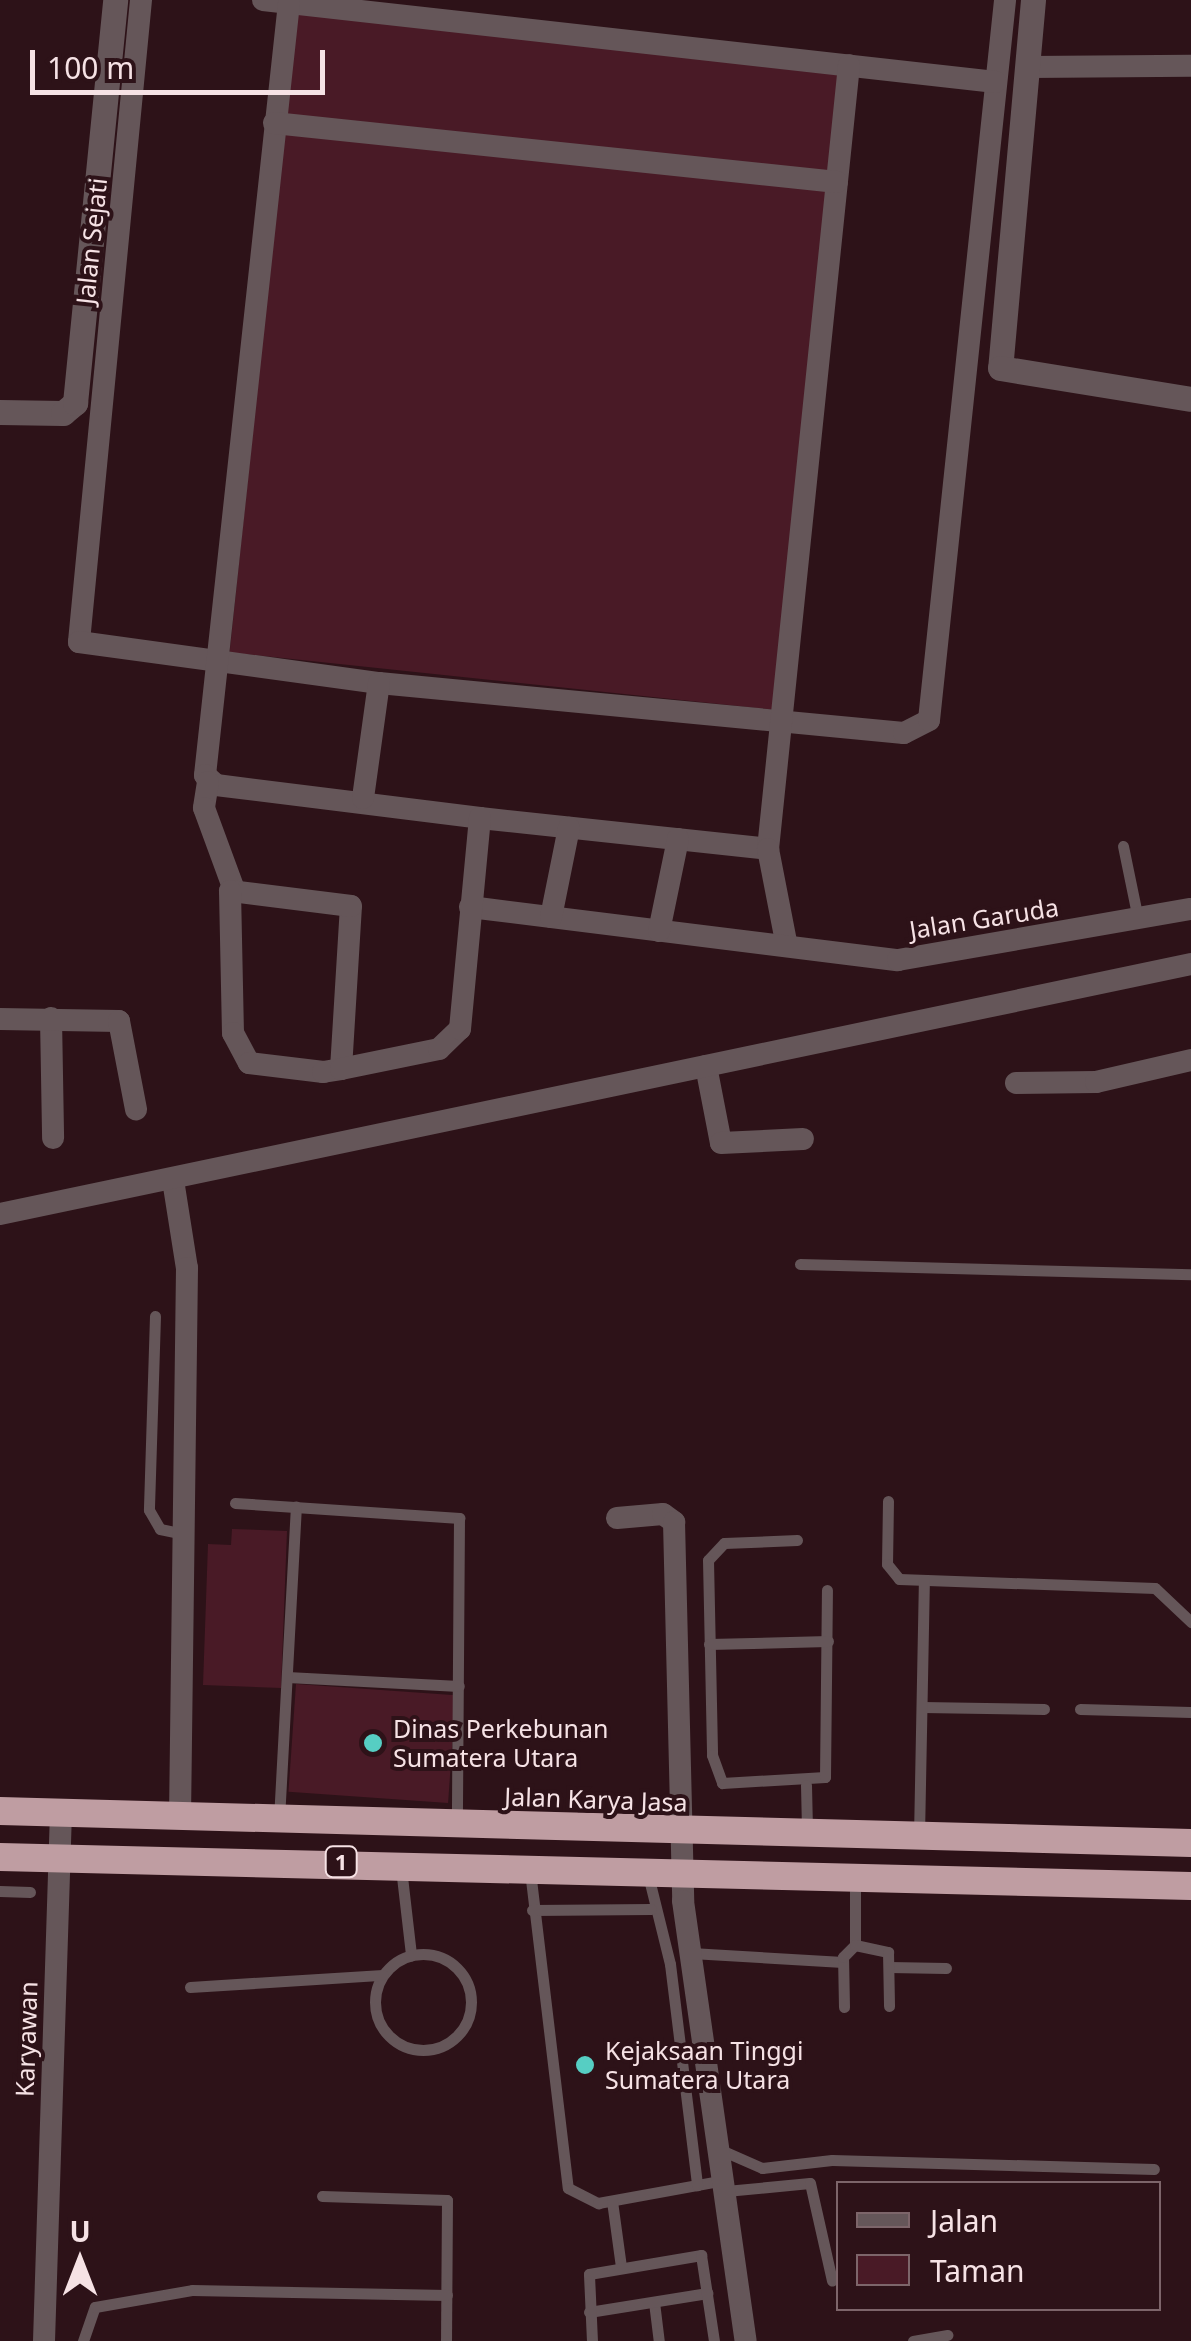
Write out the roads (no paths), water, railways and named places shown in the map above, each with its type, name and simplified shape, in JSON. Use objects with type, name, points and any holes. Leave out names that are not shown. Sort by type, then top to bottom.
[{"type":"highway","name":"Jalan Karya Jasa","points":[[0,1811],[1191,1844]]},
{"type":"highway","name":"1","points":[[0,1857],[401,1863],[1191,1886]]},
{"type":"street","name":"Jalan Sejati","points":[[0,412],[63,414],[76,403],[115,0]]},
{"type":"street","points":[[141,0],[77,636],[84,646],[380,683],[904,733],[929,720],[1005,0]]},
{"type":"street","points":[[262,0],[995,82]]},
{"type":"street","points":[[1033,0],[1000,368],[1191,399]]},
{"type":"street","points":[[288,3],[215,663],[204,808],[233,887],[226,963],[241,1056],[297,1072],[341,1069],[456,1041],[480,818]]},
{"type":"street","points":[[786,942],[768,849],[785,722],[849,65]]},
{"type":"street","points":[[1028,67],[1191,66]]},
{"type":"street","points":[[274,123],[837,182]]},
{"type":"street","points":[[363,798],[380,683]]},
{"type":"street","points":[[208,782],[363,798],[480,818],[768,849]]},
{"type":"street","points":[[551,917],[569,828]]},
{"type":"street","points":[[659,931],[678,839]]},
{"type":"street","points":[[233,887],[351,906],[341,1069]]},
{"type":"street","name":"Jalan Garuda","points":[[470,907],[918,959],[1191,909]]},
{"type":"street","points":[[0,1214],[1191,964]]},
{"type":"street","points":[[0,1019],[51,1018],[122,1024],[136,1109]]},
{"type":"street","points":[[51,1018],[53,1138]]},
{"type":"street","points":[[1016,1083],[1096,1082],[1191,1060]]},
{"type":"street","points":[[706,1066],[721,1143],[803,1138]]},
{"type":"street","points":[[173,1180],[187,1268],[180,1817]]},
{"type":"street","points":[[617,1518],[664,1514],[674,1522],[682,1872],[746,2341]]},
{"type":"street","name":"Karyawan","points":[[44,2341],[62,1813]]},
{"type":"lane","points":[[1123,846],[1138,919]]},
{"type":"lane","points":[[800,1264],[1191,1274]]},
{"type":"lane","points":[[155,1316],[149,1510],[160,1529],[184,1534]]},
{"type":"lane","points":[[888,1500],[890,1571],[924,1580],[1156,1588],[1191,1622]]},
{"type":"lane","points":[[234,1503],[459,1518],[457,1825]]},
{"type":"lane","points":[[279,1819],[296,1506]]},
{"type":"lane","points":[[797,1540],[735,1541],[710,1553],[709,1644],[719,1781],[806,1784],[828,1772],[827,1590]]},
{"type":"lane","points":[[919,1836],[924,1580]]},
{"type":"lane","points":[[709,1644],[828,1641]]},
{"type":"lane","points":[[287,1677],[458,1686]]},
{"type":"lane","points":[[922,1707],[1044,1709]]},
{"type":"lane","points":[[1080,1709],[1191,1712]]},
{"type":"lane","points":[[806,1784],[808,1834]]},
{"type":"lane","points":[[401,1863],[411,1956]]},
{"type":"lane","points":[[530,1867],[532,1910],[568,2188],[585,2203],[697,2185],[810,2184],[832,2281]]},
{"type":"lane","points":[[648,1872],[652,1908],[670,1964],[697,2185]]},
{"type":"lane","points":[[844,2007],[842,1962],[855,1945],[855,1879]]},
{"type":"lane","points":[[0,1891],[30,1892]]},
{"type":"lane","points":[[532,1910],[652,1908]]},
{"type":"lane","points":[[855,1945],[884,1946],[889,1967],[889,2006]]},
{"type":"lane","points":[[691,1954],[842,1962]]},
{"type":"lane","points":[[190,1987],[383,1975],[411,1956],[440,1957],[469,1988],[468,2018],[451,2041],[422,2050],[395,2041],[374,2003],[383,1975]]},
{"type":"lane","points":[[889,1967],[946,1968]]},
{"type":"lane","points":[[721,2150],[762,2168],[832,2160],[1154,2170]]},
{"type":"lane","points":[[322,2196],[447,2200],[446,2341]]},
{"type":"lane","points":[[612,2201],[621,2267]]},
{"type":"lane","points":[[592,2341],[588,2274],[701,2255],[714,2341]]},
{"type":"lane","points":[[83,2341],[96,2307],[192,2290],[447,2295]]},
{"type":"lane","points":[[589,2312],[707,2293]]},
{"type":"lane","points":[[654,2302],[659,2341]]},
{"type":"lane","points":[[913,2341],[947,2335]]},
{"type":"place","name":"Dinas Perkebunan Sumatera Utara","points":[[373,1743]]},
{"type":"place","name":"Kejaksaan Tinggi Sumatera Utara","points":[[585,2065]]}]
